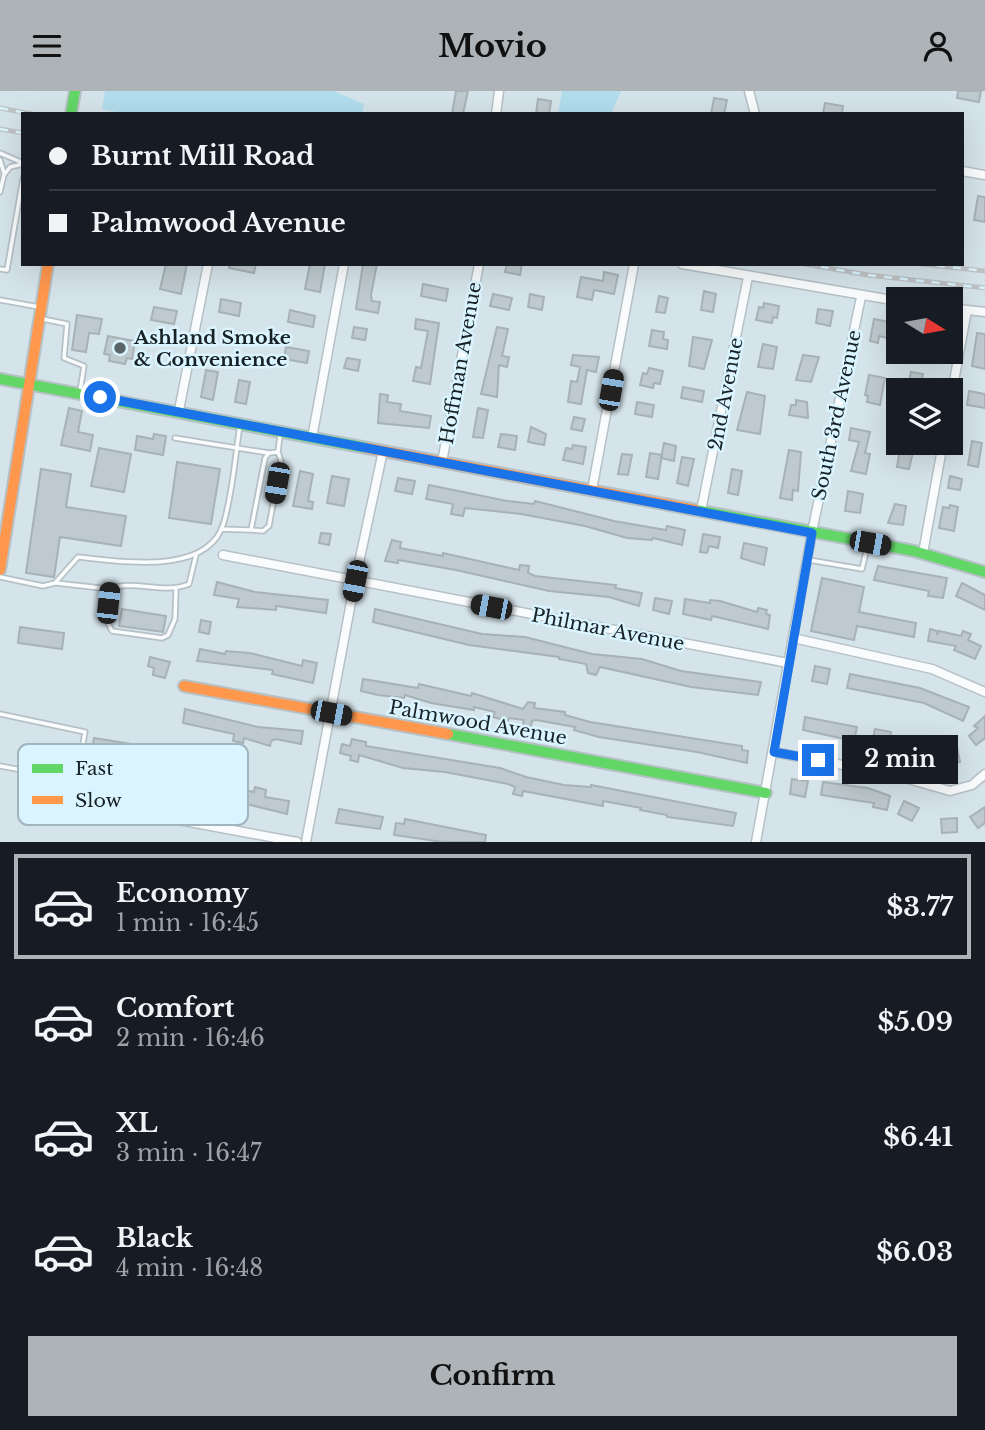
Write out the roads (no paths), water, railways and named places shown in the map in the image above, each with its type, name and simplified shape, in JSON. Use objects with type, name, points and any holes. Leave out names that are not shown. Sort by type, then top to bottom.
[{"type":"main road","points":[[71,112],[75,91]]},
{"type":"main road","points":[[0,570],[48,266]]},
{"type":"main road","points":[[0,379],[179,410],[312,438],[923,553],[985,572]]},
{"type":"main road","name":"Palmwood Avenue","points":[[184,686],[765,793]]},
{"type":"street","points":[[496,112],[499,91]]},
{"type":"street","points":[[749,91],[754,112]]},
{"type":"street","points":[[964,171],[985,175]]},
{"type":"street","points":[[179,410],[208,266]]},
{"type":"street","points":[[312,438],[344,266]]},
{"type":"street","name":"Hoffman Avenue","points":[[442,462],[479,266]]},
{"type":"street","points":[[592,490],[634,266]]},
{"type":"street","points":[[692,266],[886,300]]},
{"type":"street","name":"2nd Avenue","points":[[701,510],[748,277]]},
{"type":"street","name":"South 3rd Avenue","points":[[757,842],[807,559],[861,297]]},
{"type":"street","points":[[963,310],[985,312]]},
{"type":"street","points":[[955,378],[967,310]]},
{"type":"street","points":[[306,842],[355,581],[383,451]]},
{"type":"street","points":[[923,553],[941,455]]},
{"type":"street","name":"Philmar Avenue","points":[[223,555],[788,663]]},
{"type":"street","points":[[793,638],[932,669],[985,692]]},
{"type":"street","points":[[774,752],[891,774],[950,791],[964,789],[985,774]]},
{"type":"street","points":[[209,825],[297,842]]},
{"type":"lane","points":[[0,153],[21,162]]},
{"type":"lane","points":[[0,160],[4,175]]},
{"type":"lane","points":[[0,193],[4,175],[10,167],[21,164]]},
{"type":"lane","points":[[0,269],[7,270],[21,190]]},
{"type":"lane","points":[[0,299],[67,324],[64,358],[84,366],[79,393]]},
{"type":"lane","points":[[55,583],[78,557],[170,561],[196,555],[208,547],[221,529],[241,423]]},
{"type":"lane","points":[[221,529],[251,527],[263,531],[269,526],[281,461],[278,452],[281,432]]},
{"type":"lane","points":[[175,438],[236,449],[278,452]]},
{"type":"lane","points":[[251,527],[269,453]]},
{"type":"lane","points":[[807,559],[862,569],[869,543]]},
{"type":"lane","points":[[0,577],[43,586],[55,583],[109,589],[121,584],[176,590],[189,584],[196,555]]},
{"type":"lane","points":[[109,589],[106,619],[113,631],[162,638],[168,635],[174,619],[176,590]]},
{"type":"lane","points":[[0,714],[85,732],[83,744]]},
{"type":"lane","points":[[0,766],[18,769]]},
{"type":"railway","points":[[0,108],[21,112]]},
{"type":"railway","points":[[0,129],[21,133]]},
{"type":"railway","points":[[816,266],[868,275],[985,288]]},
{"type":"railway","points":[[939,266],[985,271]]},
{"type":"place","name":"Ashland Smoke & Convenience","points":[[120,348]]}]
